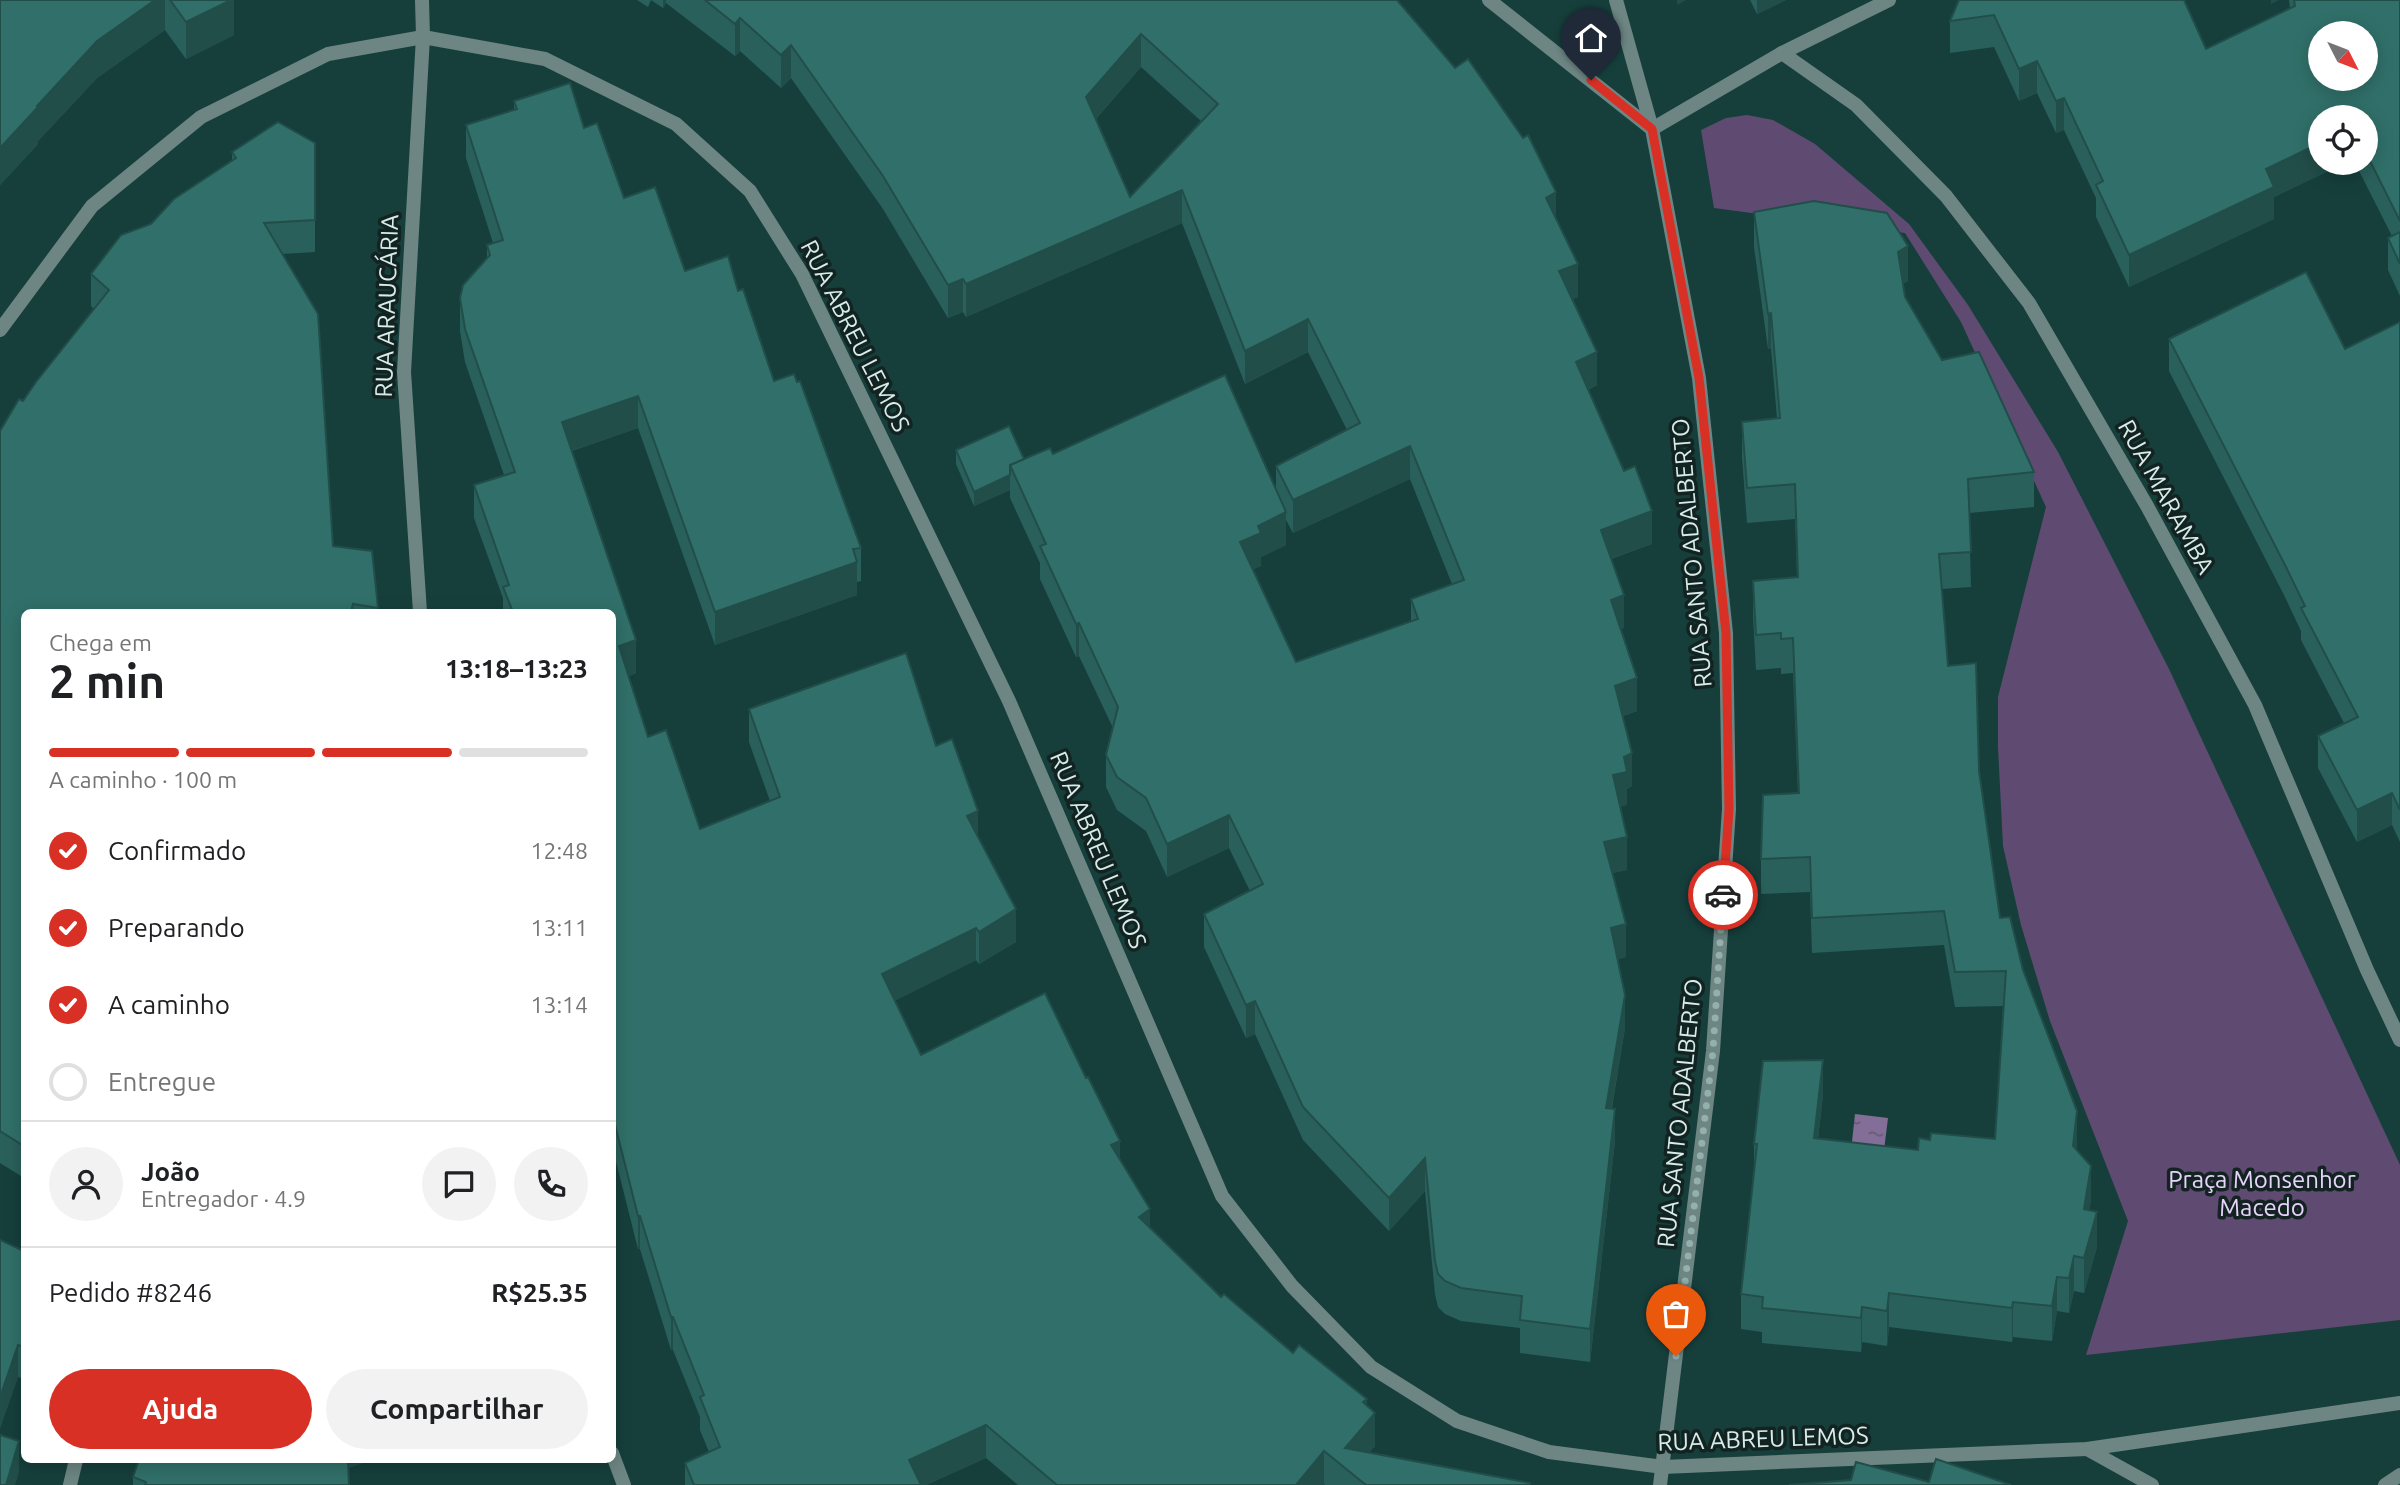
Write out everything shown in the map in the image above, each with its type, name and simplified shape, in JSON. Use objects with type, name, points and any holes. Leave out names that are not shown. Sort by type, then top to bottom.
[{"type":"street","name":"RUA ARAUCÁRIA","points":[[420,609],[404,372],[423,37],[422,0]]},
{"type":"street","points":[[1489,0],[1652,129],[1782,53],[1889,0]]},
{"type":"street","name":"RUA SANTO ADALBERTO","points":[[1616,0],[1652,129],[1699,378],[1726,633],[1729,809],[1713,1051],[1660,1485]]},
{"type":"street","name":"RUA ABREU LEMOS","points":[[0,330],[92,206],[201,117],[328,54],[423,37],[545,60],[676,124],[750,191],[802,274],[1009,701],[1222,1196],[1292,1286],[1371,1367],[1457,1421],[1549,1452],[1663,1467],[2087,1450],[2400,1403]]},
{"type":"street","name":"RUA MARAMBA","points":[[1782,53],[1866,114],[1946,196],[2029,303],[2147,506],[2255,705],[2367,970],[2400,1040]]},
{"type":"street","points":[[2087,1450],[2152,1485]]},
{"type":"street","points":[[70,1485],[75,1463]]},
{"type":"street","points":[[616,1463],[624,1485]]},
{"type":"street","points":[[2385,1485],[2400,1475]]},
{"type":"green space","name":"Praça Monsenhor Macedo","points":[[1747,115],[1773,120],[1815,144],[1909,224],[1968,305],[2058,452],[2169,669],[2400,1165],[2400,1320],[2086,1355],[2128,1221],[2050,1021],[2021,925],[2003,846],[1998,747],[1998,697],[2046,507],[1961,322],[1905,233],[1714,208],[1701,130],[1726,118]]},
{"type":"water","points":[[1855,1114],[1888,1118],[1881,1174],[1849,1170]]},
{"type":"building","points":[[0,0],[155,0],[97,41],[0,148]]},
{"type":"building","points":[[170,0],[231,0],[186,22]]},
{"type":"building","points":[[705,0],[1397,0],[1455,68],[1468,59],[1523,138],[1528,135],[1556,192],[1546,198],[1578,264],[1559,271],[1597,352],[1576,362],[1624,471],[1635,466],[1652,511],[1601,530],[1624,595],[1611,600],[1637,678],[1615,686],[1632,753],[1624,757],[1627,772],[1613,775],[1627,837],[1604,842],[1626,924],[1611,928],[1625,995],[1606,1108],[1615,1109],[1590,1329],[1520,1320],[1522,1296],[1461,1288],[1445,1281],[1438,1274],[1435,1261],[1425,1158],[1389,1198],[1303,1107],[1255,1001],[1246,1005],[1204,914],[1263,884],[1229,815],[1167,844],[1146,798],[1117,777],[1106,755],[1118,707],[1040,546],[1046,544],[1010,465],[1050,448],[1053,454],[1225,375],[1286,512],[1258,526],[1261,533],[1240,542],[1296,662],[1418,619],[1411,599],[1464,580],[1410,446],[1293,500],[1276,466],[1360,423],[1308,319],[1245,351],[1182,190],[966,284],[963,279],[948,285],[883,176],[791,45],[781,55],[740,18],[735,24]],"holes":[[[1141,34],[1218,104],[1130,197],[1086,97]]]},
{"type":"building","points":[[1959,0],[2184,0],[2206,49],[2295,6],[2294,0],[2400,0],[2400,221],[2377,175],[2378,105],[2308,105],[2308,149],[2266,169],[2274,187],[2129,255],[2096,185],[2103,181],[2064,98],[2056,101],[2037,61],[2019,69],[1994,15],[1950,21]]},
{"type":"building","points":[[570,83],[584,128],[597,123],[624,198],[655,187],[685,271],[728,256],[738,291],[743,289],[774,381],[794,374],[797,382],[800,381],[861,548],[853,549],[857,562],[715,612],[638,396],[562,422],[636,640],[619,646],[648,737],[666,730],[700,829],[780,797],[749,709],[906,653],[936,746],[952,739],[978,811],[967,816],[1016,909],[979,932],[976,928],[882,974],[921,1055],[1045,993],[1120,1141],[1111,1145],[1150,1209],[1139,1217],[1221,1297],[1224,1294],[1293,1353],[1299,1345],[1367,1399],[1363,1402],[1375,1413],[1345,1448],[1530,1483],[1529,1485],[1366,1485],[1324,1451],[1296,1485],[1057,1485],[986,1425],[909,1460],[921,1485],[694,1485],[685,1463],[720,1447],[700,1397],[704,1395],[671,1317],[638,1216],[616,1129],[616,609],[512,609],[503,587],[509,585],[474,485],[515,472],[465,329],[460,298],[463,285],[490,255],[487,245],[503,240],[466,125],[517,109],[514,101]]},
{"type":"building","points":[[278,122],[315,143],[315,220],[264,223],[318,314],[333,546],[372,551],[378,608],[353,604],[352,609],[21,609],[21,1144],[0,1131],[0,431],[19,399],[23,401],[109,290],[91,274],[121,235],[151,224],[174,199],[236,158],[232,152]]},
{"type":"building","points":[[1814,201],[1887,213],[1908,246],[1898,252],[1905,297],[1942,360],[1979,352],[2034,472],[1968,479],[1971,552],[1939,554],[1948,666],[1976,663],[1979,771],[2000,918],[2010,917],[2023,970],[2077,1111],[2073,1146],[2091,1166],[2084,1209],[2097,1212],[2084,1258],[2074,1256],[2069,1278],[2057,1277],[2052,1306],[2013,1302],[2012,1308],[1889,1293],[1887,1311],[1862,1307],[1861,1318],[1762,1308],[1763,1297],[1741,1294],[1763,1061],[1823,1060],[1814,1138],[1918,1150],[1919,1138],[1930,1140],[1931,1133],[1995,1139],[2006,971],[1955,972],[1944,911],[1812,918],[1810,857],[1761,859],[1763,795],[1799,793],[1793,638],[1781,639],[1781,633],[1756,635],[1753,581],[1798,577],[1795,484],[1747,488],[1742,422],[1780,418],[1771,313],[1768,314],[1754,212]]},
{"type":"building","points":[[2400,232],[2400,264],[2388,238]]},
{"type":"building","points":[[2306,272],[2345,349],[2400,322],[2400,810],[2392,793],[2357,810],[2318,736],[2358,717],[2301,608],[2305,606],[2285,565],[2169,339]]},
{"type":"building","points":[[1009,426],[1024,459],[1010,465],[1010,475],[974,492],[956,450]]},
{"type":"building","points":[[0,1240],[21,1250],[21,1346],[18,1345],[0,1397]]},
{"type":"building","points":[[0,1435],[19,1441],[6,1485],[0,1485]]},
{"type":"building","points":[[1936,1459],[2011,1485],[1789,1485],[1851,1480],[1856,1462],[1929,1482]]},
{"type":"building","points":[[138,1463],[348,1463],[349,1485],[145,1485],[146,1482],[133,1477]]},
{"type":"way so far","points":[[1676,1356],[1713,1051],[1723,895]]},
{"type":"route","points":[[1591,80],[1652,129],[1699,378],[1726,633],[1729,809],[1723,895]]}]
